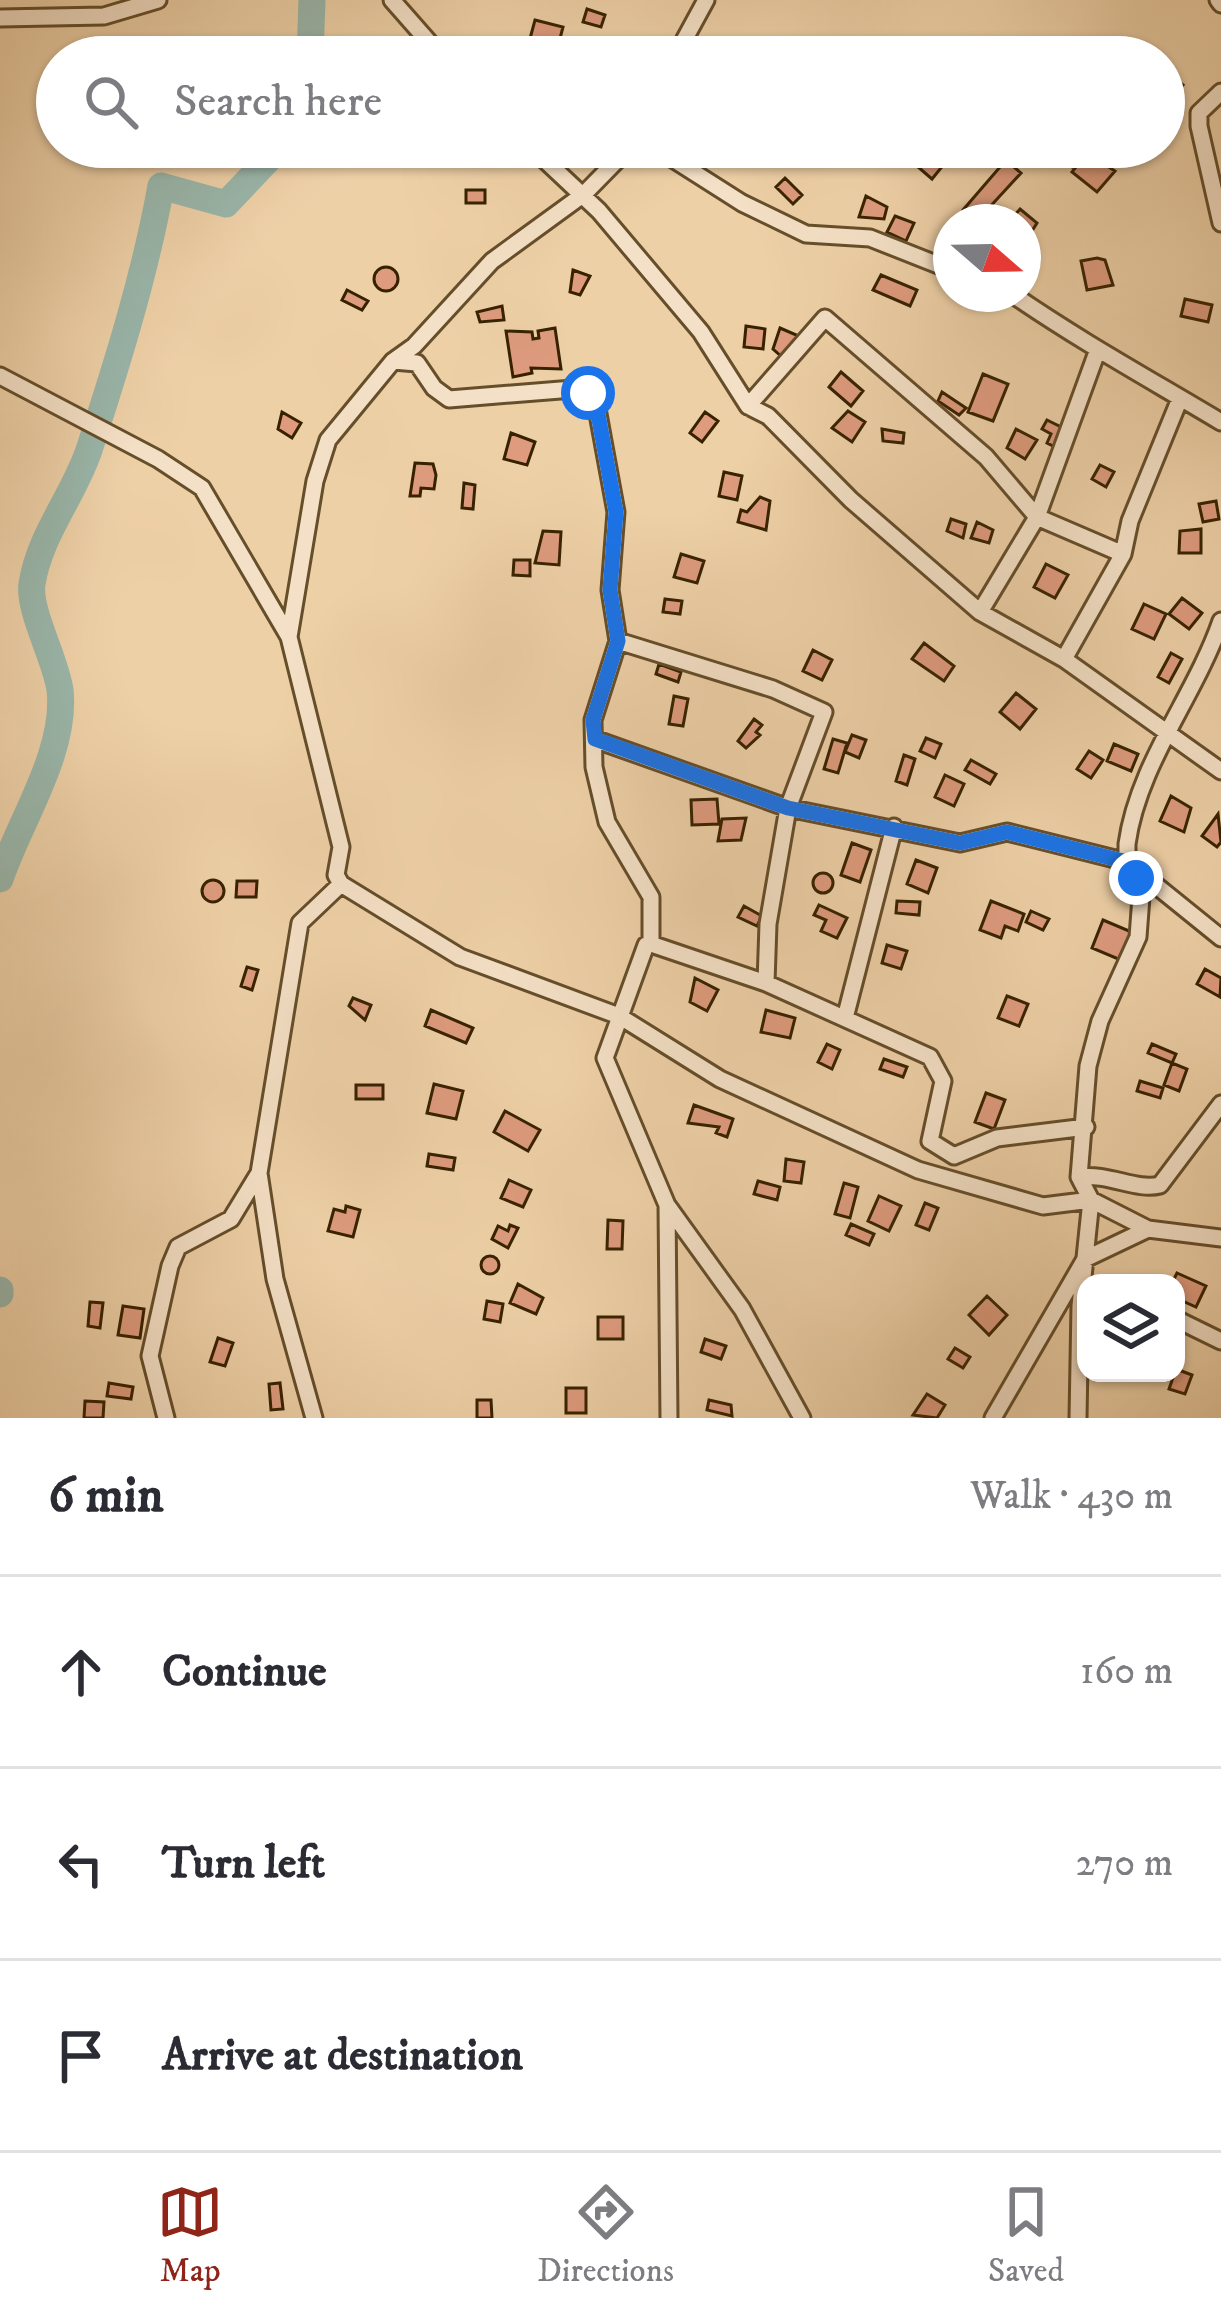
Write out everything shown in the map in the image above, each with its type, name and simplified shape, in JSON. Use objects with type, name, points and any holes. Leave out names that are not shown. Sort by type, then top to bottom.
[{"type":"street","points":[[63,0],[67,19]]},
{"type":"street","points":[[0,18],[104,16],[158,0]]},
{"type":"street","points":[[392,0],[424,36]]},
{"type":"street","points":[[686,36],[706,0]]},
{"type":"street","points":[[1221,92],[1198,113],[1198,125],[1221,223]]},
{"type":"street","points":[[555,168],[584,194],[701,332],[748,406],[768,416],[851,500],[980,612],[1064,658],[1221,771]]},
{"type":"street","points":[[289,638],[309,511],[328,440],[393,361],[513,242],[584,194],[609,168]]},
{"type":"street","points":[[687,168],[742,203],[806,234],[870,238],[933,263]]},
{"type":"street","points":[[1038,312],[1097,352],[1128,364],[1221,422]]},
{"type":"street","points":[[748,406],[825,318],[986,457],[1037,517],[1123,554]]},
{"type":"street","points":[[980,612],[1037,517],[1097,352]]},
{"type":"street","points":[[393,361],[416,362],[434,388],[449,399],[573,389],[588,393],[596,403],[616,512],[610,590],[618,641],[593,720],[594,767],[607,822],[651,897],[651,944]]},
{"type":"street","points":[[0,376],[202,488],[289,638],[334,812],[341,847],[336,875],[341,884],[460,957],[619,1016],[719,1079],[918,1170],[1043,1206],[1091,1200],[1148,1228],[1221,1238]]},
{"type":"street","points":[[1064,658],[1123,554],[1130,521],[1179,400]]},
{"type":"street","points":[[1084,1274],[1091,1200],[1079,1177],[1094,1037],[1138,937],[1141,897],[1127,862],[1130,827],[1166,734],[1202,676],[1221,621]]},
{"type":"street","points":[[618,641],[822,708],[823,717],[788,808],[768,924],[766,983]]},
{"type":"street","points":[[595,739],[788,808],[960,843],[1007,832],[1127,862],[1221,938]]},
{"type":"street","points":[[845,1018],[894,827]]},
{"type":"street","points":[[314,1418],[275,1279],[259,1173],[297,934],[304,913],[341,884]]},
{"type":"street","points":[[802,1418],[742,1309],[667,1204],[605,1058],[646,945],[766,983],[930,1057],[943,1081],[928,1132],[930,1141],[954,1156],[997,1138],[1086,1127]]},
{"type":"street","points":[[1079,1177],[1109,1174],[1146,1187],[1160,1185],[1221,1104]]},
{"type":"street","points":[[166,1418],[150,1356],[170,1266],[178,1247],[231,1220],[259,1173]]},
{"type":"street","points":[[667,1204],[669,1418]]},
{"type":"street","points":[[993,1418],[1085,1258],[1148,1228]]},
{"type":"street","points":[[1185,1323],[1221,1341]]},
{"type":"street","points":[[1078,1418],[1080,1382]]},
{"type":"building","points":[[587,9],[605,15],[601,27],[583,22]]},
{"type":"building","points":[[535,20],[563,27],[561,36],[531,36]]},
{"type":"building","points":[[919,168],[941,168],[932,179]]},
{"type":"building","points":[[999,168],[1021,173],[993,204],[968,204]]},
{"type":"building","points":[[1075,168],[1115,171],[1097,192],[1072,172]]},
{"type":"building","points":[[785,178],[802,195],[793,204],[776,187]]},
{"type":"building","points":[[466,190],[485,190],[485,203],[466,203]]},
{"type":"building","points":[[866,196],[887,207],[884,219],[859,217]]},
{"type":"building","points":[[895,216],[914,223],[906,241],[887,232]]},
{"type":"building","points":[[1105,260],[1113,285],[1087,290],[1081,261]]},
{"type":"building","points":[[386,267],[395,270],[395,288],[386,291],[377,288],[374,279],[377,270]]},
{"type":"building","points":[[573,270],[590,276],[580,295],[570,292]]},
{"type":"building","points":[[881,275],[917,290],[910,306],[873,290]]},
{"type":"building","points":[[347,290],[368,301],[362,310],[342,300]]},
{"type":"building","points":[[1185,299],[1212,305],[1208,322],[1181,316]]},
{"type":"building","points":[[502,306],[504,320],[480,322],[477,312]]},
{"type":"building","points":[[746,326],[765,329],[763,349],[744,347]]},
{"type":"building","points":[[555,328],[561,369],[531,368],[532,373],[513,377],[506,331],[532,332],[533,339],[539,338],[538,331]]},
{"type":"building","points":[[780,328],[801,337],[782,357],[773,349]]},
{"type":"building","points":[[841,372],[863,391],[851,406],[829,387]]},
{"type":"building","points":[[983,374],[1008,384],[993,421],[968,412]]},
{"type":"building","points":[[942,392],[966,408],[959,415],[938,401]]},
{"type":"building","points":[[848,411],[865,422],[852,442],[832,428]]},
{"type":"building","points":[[282,412],[301,423],[292,438],[278,429]]},
{"type":"building","points":[[705,412],[718,421],[702,442],[690,433]]},
{"type":"building","points":[[1047,420],[1065,429],[1055,447],[1047,443],[1051,434],[1042,429]]},
{"type":"building","points":[[882,429],[904,433],[903,443],[883,441]]},
{"type":"building","points":[[1016,429],[1037,440],[1025,459],[1007,448]]},
{"type":"building","points":[[511,433],[535,442],[527,465],[504,459]]},
{"type":"building","points":[[415,463],[433,464],[434,489],[421,488],[420,496],[410,496]]},
{"type":"building","points":[[1100,465],[1114,472],[1106,487],[1092,479]]},
{"type":"building","points":[[724,472],[742,476],[737,500],[719,496]]},
{"type":"building","points":[[464,483],[475,485],[473,509],[462,508]]},
{"type":"building","points":[[760,497],[770,501],[766,530],[738,522],[741,510],[747,512]]},
{"type":"building","points":[[1216,501],[1219,519],[1203,522],[1199,504]]},
{"type":"building","points":[[951,519],[966,524],[963,538],[947,531]]},
{"type":"building","points":[[977,522],[993,530],[989,543],[971,538]]},
{"type":"building","points":[[1201,529],[1201,553],[1179,553],[1180,531]]},
{"type":"building","points":[[543,531],[561,532],[559,565],[535,563]]},
{"type":"building","points":[[681,554],[704,561],[697,583],[674,577]]},
{"type":"building","points":[[514,560],[530,560],[530,576],[513,575]]},
{"type":"building","points":[[1046,564],[1068,575],[1055,598],[1034,587]]},
{"type":"building","points":[[1182,598],[1202,613],[1189,629],[1169,614]]},
{"type":"building","points":[[665,599],[682,601],[680,614],[663,612]]},
{"type":"building","points":[[1144,604],[1166,614],[1154,639],[1132,629]]},
{"type":"building","points":[[924,643],[954,666],[944,681],[912,659]]},
{"type":"building","points":[[813,650],[832,660],[822,680],[803,671]]},
{"type":"building","points":[[1171,653],[1182,659],[1169,683],[1158,677]]},
{"type":"building","points":[[659,664],[681,672],[678,682],[656,674]]},
{"type":"building","points":[[1016,693],[1036,709],[1020,729],[1000,712]]},
{"type":"building","points":[[674,696],[688,699],[683,726],[669,724]]},
{"type":"building","points":[[754,719],[762,725],[756,732],[760,735],[746,748],[738,741]]},
{"type":"building","points":[[852,735],[866,740],[859,758],[845,752]]},
{"type":"building","points":[[926,738],[941,744],[935,758],[920,751]]},
{"type":"building","points":[[833,739],[847,743],[838,773],[824,769]]},
{"type":"building","points":[[1114,744],[1138,754],[1131,771],[1107,761]]},
{"type":"building","points":[[1089,751],[1103,760],[1091,778],[1077,769]]},
{"type":"building","points":[[904,755],[915,759],[907,785],[896,781]]},
{"type":"building","points":[[971,760],[996,774],[990,784],[965,770]]},
{"type":"building","points":[[945,775],[964,784],[954,806],[935,797]]},
{"type":"building","points":[[1171,796],[1191,808],[1184,832],[1160,821]]},
{"type":"building","points":[[717,799],[719,824],[692,825],[691,800]]},
{"type":"building","points":[[1218,814],[1221,842],[1217,847],[1202,836]]},
{"type":"building","points":[[746,818],[741,840],[718,841],[722,819]]},
{"type":"building","points":[[852,843],[871,850],[860,882],[841,875]]},
{"type":"building","points":[[916,860],[937,868],[928,893],[907,884]]},
{"type":"building","points":[[823,873],[833,883],[823,893],[813,883]]},
{"type":"building","points":[[213,880],[224,891],[213,902],[202,891]]},
{"type":"building","points":[[237,881],[257,881],[256,897],[236,897]]},
{"type":"building","points":[[897,901],[920,902],[919,915],[896,913]]},
{"type":"building","points":[[991,901],[1024,914],[1018,931],[1005,926],[1001,938],[980,930]]},
{"type":"building","points":[[819,905],[847,918],[837,938],[821,931],[826,920],[814,915]]},
{"type":"building","points":[[744,906],[762,916],[757,926],[738,917]]},
{"type":"building","points":[[1031,911],[1049,919],[1043,930],[1026,922]]},
{"type":"building","points":[[1103,920],[1134,933],[1123,961],[1092,948]]},
{"type":"building","points":[[887,945],[907,951],[901,969],[882,963]]},
{"type":"building","points":[[247,967],[258,970],[252,990],[241,986]]},
{"type":"building","points":[[1205,969],[1221,978],[1220,997],[1197,984]]},
{"type":"building","points":[[695,978],[718,990],[707,1011],[690,1002]]},
{"type":"building","points":[[1007,996],[1028,1004],[1019,1026],[998,1018]]},
{"type":"building","points":[[353,998],[371,1005],[365,1020],[349,1006]]},
{"type":"building","points":[[431,1010],[473,1028],[466,1043],[425,1026]]},
{"type":"building","points":[[766,1010],[795,1018],[790,1038],[761,1032]]},
{"type":"building","points":[[827,1044],[840,1050],[832,1069],[818,1062]]},
{"type":"building","points":[[1152,1044],[1176,1054],[1172,1063],[1148,1053]]},
{"type":"building","points":[[884,1059],[907,1067],[903,1077],[880,1069]]},
{"type":"building","points":[[1172,1063],[1187,1069],[1179,1091],[1164,1085]]},
{"type":"building","points":[[1140,1081],[1163,1088],[1160,1098],[1137,1091]]},
{"type":"building","points":[[434,1084],[463,1091],[456,1119],[427,1113]]},
{"type":"building","points":[[356,1085],[383,1085],[383,1099],[356,1099]]},
{"type":"building","points":[[986,1093],[1005,1100],[994,1129],[975,1122]]},
{"type":"building","points":[[694,1105],[733,1119],[727,1137],[716,1133],[719,1127],[688,1123]]},
{"type":"building","points":[[505,1111],[540,1130],[528,1151],[494,1132]]},
{"type":"building","points":[[429,1154],[455,1158],[453,1170],[427,1166]]},
{"type":"building","points":[[786,1159],[804,1162],[801,1183],[784,1181]]},
{"type":"building","points":[[509,1180],[531,1190],[523,1207],[501,1198]]},
{"type":"building","points":[[758,1181],[780,1187],[777,1200],[754,1194]]},
{"type":"building","points":[[844,1183],[858,1187],[850,1218],[835,1214]]},
{"type":"building","points":[[879,1196],[901,1206],[889,1231],[868,1221]]},
{"type":"building","points":[[925,1203],[938,1208],[929,1230],[916,1225]]},
{"type":"building","points":[[346,1206],[360,1210],[353,1237],[328,1231],[334,1209],[345,1212]]},
{"type":"building","points":[[608,1220],[623,1221],[622,1249],[607,1249]]},
{"type":"building","points":[[851,1224],[874,1234],[869,1245],[846,1235]]},
{"type":"building","points":[[510,1225],[518,1228],[508,1248],[492,1239],[498,1226],[508,1231]]},
{"type":"building","points":[[490,1256],[499,1265],[490,1274],[481,1265]]},
{"type":"building","points":[[1185,1277],[1206,1286],[1196,1307],[1185,1302]]},
{"type":"building","points":[[518,1284],[543,1298],[536,1314],[510,1303]]},
{"type":"building","points":[[987,1296],[1007,1315],[989,1335],[969,1315]]},
{"type":"building","points":[[487,1301],[503,1304],[500,1322],[484,1319]]},
{"type":"building","points":[[90,1302],[103,1303],[100,1328],[88,1326]]},
{"type":"building","points":[[123,1306],[144,1309],[140,1338],[118,1335]]},
{"type":"building","points":[[598,1317],[623,1317],[623,1339],[598,1339]]},
{"type":"building","points":[[218,1338],[233,1343],[225,1366],[210,1362]]},
{"type":"building","points":[[705,1339],[726,1346],[721,1359],[701,1352]]},
{"type":"building","points":[[955,1348],[970,1357],[963,1368],[948,1359]]},
{"type":"building","points":[[1185,1372],[1192,1375],[1185,1394],[1169,1389],[1171,1382],[1185,1382]]},
{"type":"building","points":[[109,1383],[133,1387],[131,1399],[107,1396]]},
{"type":"building","points":[[280,1383],[283,1409],[271,1410],[269,1384]]},
{"type":"building","points":[[566,1388],[586,1388],[586,1413],[566,1413]]},
{"type":"building","points":[[927,1394],[945,1405],[937,1418],[913,1415]]},
{"type":"building","points":[[477,1400],[491,1400],[492,1418],[477,1418]]},
{"type":"building","points":[[709,1400],[731,1405],[732,1416],[707,1410]]},
{"type":"building","points":[[85,1401],[104,1402],[103,1418],[84,1418]]},
{"type":"waterway","points":[[311,36],[312,0]]},
{"type":"waterway","points":[[0,879],[49,762],[60,714],[60,690],[32,595],[36,566],[89,450],[139,286],[161,186],[226,204],[260,168]]},
{"type":"route","points":[[588,393],[596,403],[616,512],[610,590],[618,641],[593,720],[595,739],[659,758],[788,808],[960,843],[1007,832],[1127,862],[1136,878]]}]
